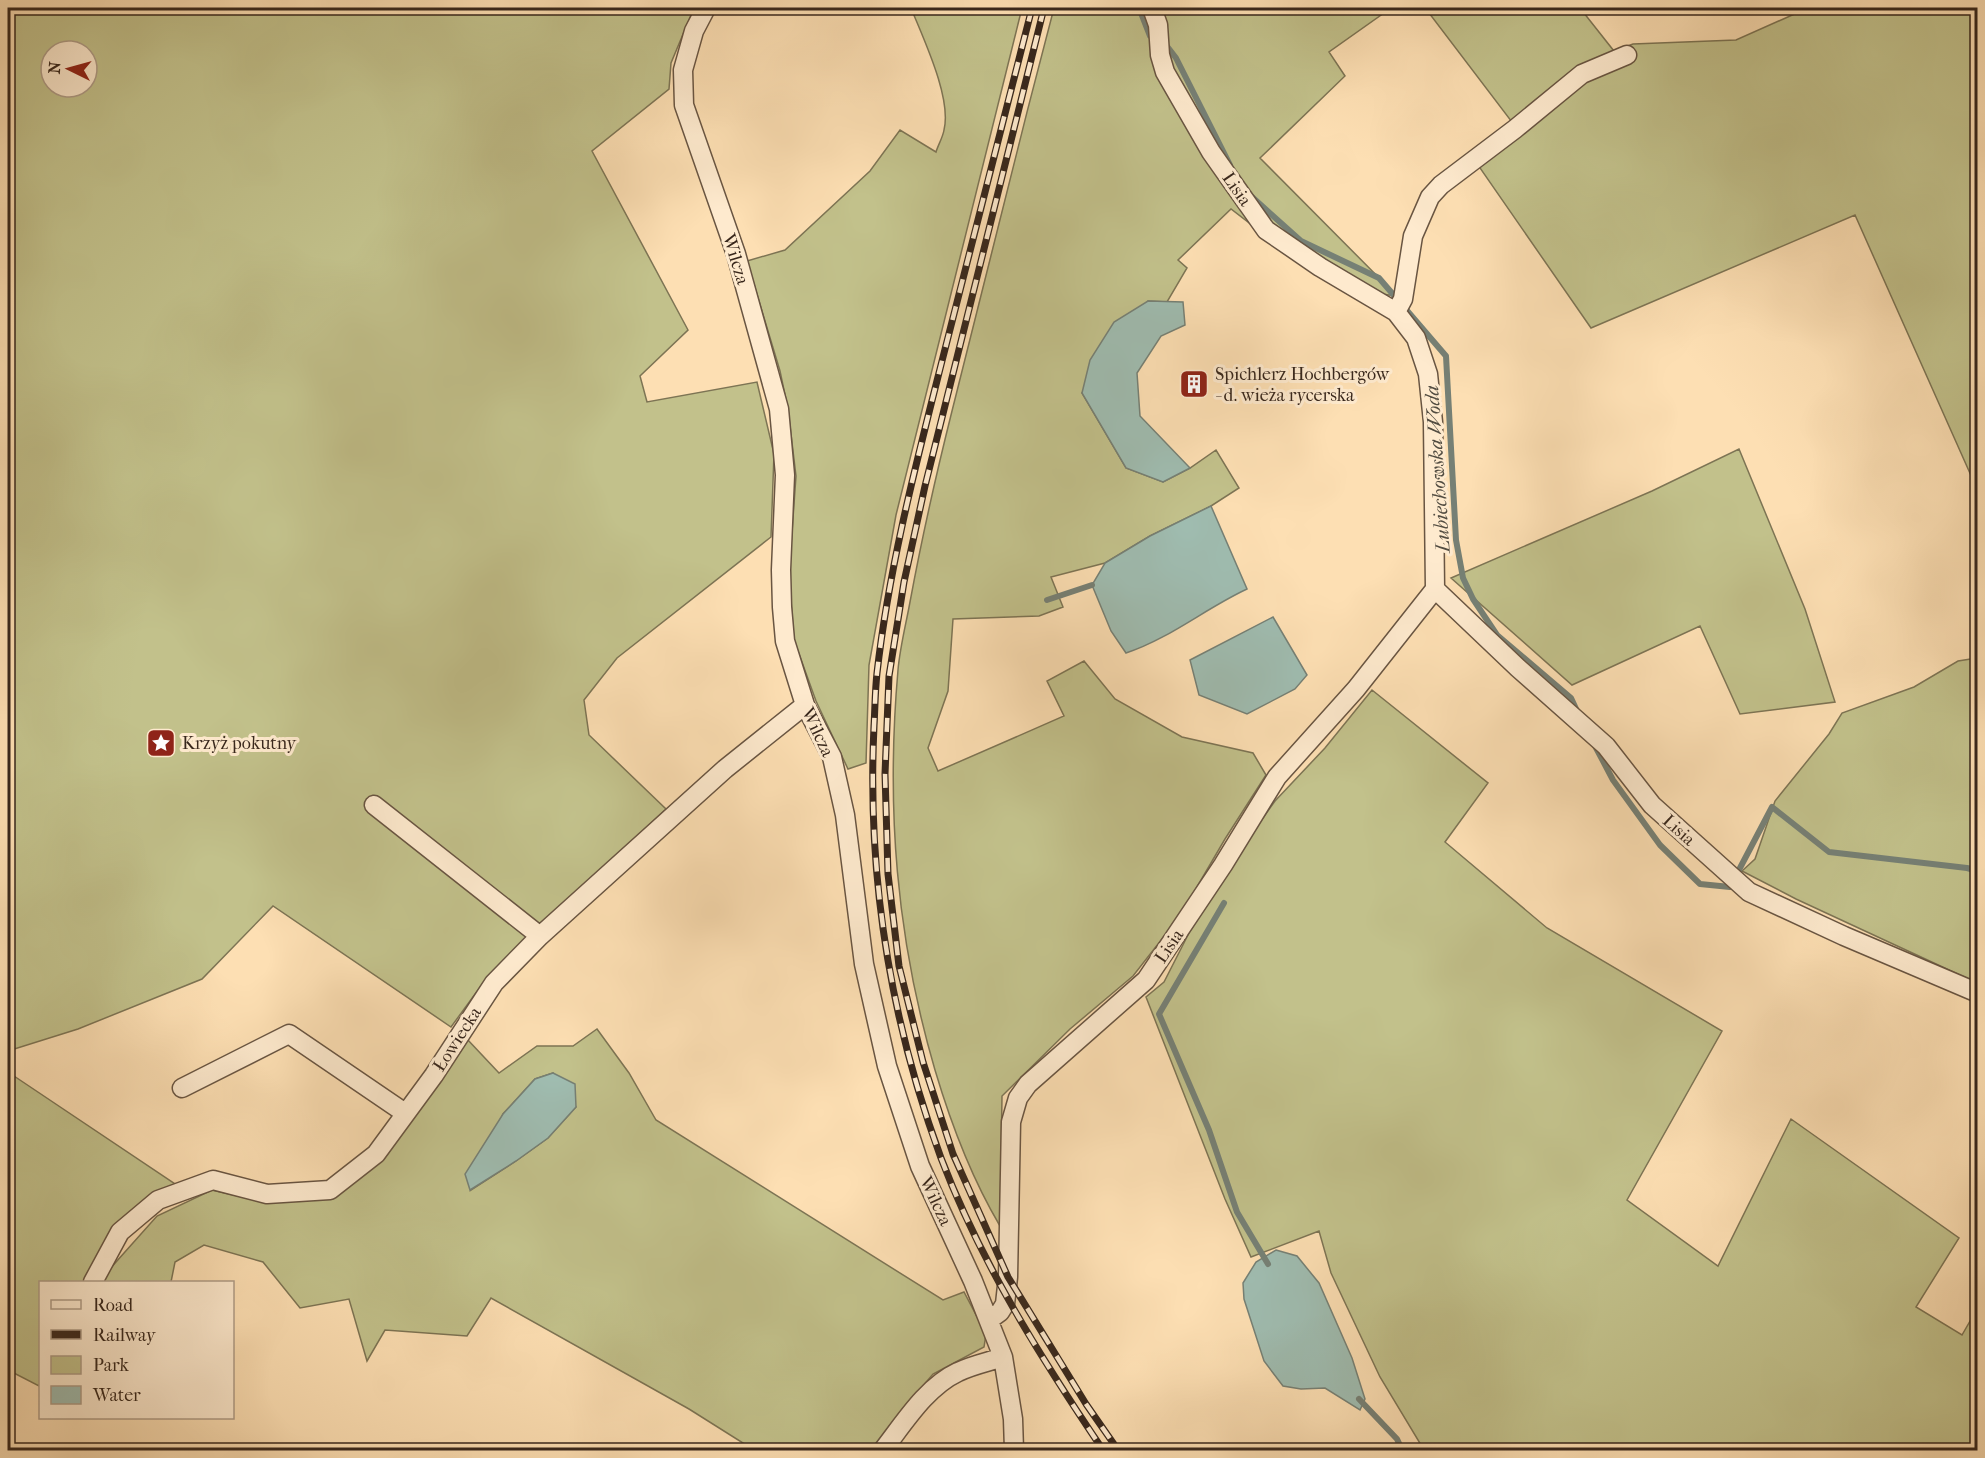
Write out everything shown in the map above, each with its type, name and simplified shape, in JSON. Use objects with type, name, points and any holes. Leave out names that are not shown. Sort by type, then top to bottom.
[{"type":"street","name":"Wilcza","points":[[706,8],[694,31],[683,70],[684,105],[736,254],[779,409],[785,475],[781,570],[785,641],[805,705],[832,757],[845,815],[864,964],[895,1092],[920,1166],[990,1320],[1003,1357],[1014,1450]]},
{"type":"street","name":"Lisia","points":[[990,1320],[1000,1312],[1005,1304],[1009,1248],[1011,1122],[1018,1098],[1028,1084],[1146,980],[1223,865],[1276,777],[1356,689],[1435,590],[1433,422],[1428,374],[1416,338],[1396,312],[1320,267],[1266,230],[1211,152],[1165,72],[1160,55],[1158,25],[1152,8]]},
{"type":"street","points":[[1396,312],[1403,299],[1413,236],[1430,197],[1441,185],[1582,74],[1628,55]]},
{"type":"street","name":"Lisia","points":[[1435,590],[1606,746],[1652,805],[1749,892],[1977,993]]},
{"type":"street","name":"Łowiecka","points":[[94,1281],[120,1232],[158,1200],[213,1180],[267,1194],[330,1190],[376,1154],[434,1075],[494,983],[540,936],[725,769],[805,705]]},
{"type":"street","points":[[374,805],[540,936]]},
{"type":"street","points":[[182,1088],[289,1034],[405,1113]]},
{"type":"street","points":[[883,1450],[920,1404],[943,1380],[959,1371],[1003,1357]]},
{"type":"green space","points":[[8,8],[694,8],[671,63],[669,89],[592,151],[688,330],[640,376],[647,402],[757,382],[774,454],[771,537],[617,658],[584,700],[589,735],[666,809],[489,975],[451,1027],[273,906],[202,979],[78,1029],[8,1051]]},
{"type":"green space","points":[[911,8],[1022,8],[896,515],[869,665],[866,763],[848,769],[816,701],[794,640],[789,574],[796,476],[788,409],[780,371],[747,261],[785,250],[870,171],[900,130],[936,152],[944,130],[944,102],[935,68]]},
{"type":"green space","points":[[1054,8],[1391,8],[1329,52],[1345,76],[1260,158],[1397,296],[1381,294],[1317,275],[1231,209],[1178,260],[1187,268],[1167,302],[1148,301],[1082,393],[1126,468],[1163,482],[1190,468],[1216,450],[1239,488],[1211,506],[1150,536],[1105,563],[1051,577],[1063,607],[1039,616],[953,619],[948,691],[928,748],[938,771],[1064,716],[1047,681],[1084,661],[1115,699],[1182,737],[1253,753],[1266,775],[1180,916],[1133,976],[1070,1029],[1002,1096],[1000,1226],[971,1169],[948,1110],[935,1070],[911,971],[897,872],[893,772],[895,721],[900,653],[919,554],[946,435]]},
{"type":"green space","points":[[1437,8],[1580,8],[1614,51],[1633,44],[1736,40],[1808,8],[1977,8],[1977,489],[1855,215],[1591,328],[1471,155],[1512,122],[1429,13]]},
{"type":"green space","points":[[1739,449],[1805,609],[1835,702],[1740,714],[1700,626],[1572,685],[1451,578],[1652,491]]},
{"type":"green space","points":[[1978,658],[1977,983],[1796,899],[1742,871],[1755,859],[1775,801],[1829,734],[1842,713],[1914,687],[1958,661]]},
{"type":"green space","points":[[1372,690],[1488,783],[1445,842],[1547,928],[1722,1031],[1627,1200],[1718,1266],[1791,1119],[1959,1238],[1916,1307],[1962,1335],[1977,1309],[1977,1450],[1424,1450],[1380,1377],[1331,1273],[1319,1231],[1251,1257],[1225,1199],[1146,997],[1164,982],[1190,931],[1275,801],[1325,748]]},
{"type":"green space","points":[[597,1029],[629,1073],[656,1120],[943,1300],[964,1292],[986,1334],[984,1347],[933,1374],[872,1450],[754,1450],[689,1409],[491,1298],[467,1336],[385,1330],[367,1361],[349,1299],[300,1308],[263,1262],[204,1245],[175,1262],[171,1281],[103,1281],[108,1271],[157,1216],[212,1190],[263,1202],[325,1198],[380,1160],[410,1123],[466,1038],[499,1073],[537,1046],[573,1046]],"holes":[[[553,1073],[576,1107],[548,1138],[516,1161],[471,1190],[503,1114],[535,1079]]]},
{"type":"green space","points":[[8,1072],[175,1184],[150,1196],[88,1281],[39,1281],[39,1386],[8,1370]]},
{"type":"water","points":[[1148,301],[1183,302],[1185,325],[1161,336],[1137,373],[1140,416],[1190,468],[1163,482],[1126,468],[1082,393],[1090,360],[1114,322]]},
{"type":"water","points":[[1211,506],[1247,589],[1157,640],[1126,653],[1111,631],[1092,585],[1105,563],[1150,536]]},
{"type":"water","points":[[1273,617],[1307,675],[1295,689],[1247,714],[1199,695],[1190,660]]},
{"type":"water","points":[[553,1073],[575,1084],[576,1107],[548,1138],[470,1190],[465,1174],[503,1114],[535,1079]]},
{"type":"water","points":[[1276,1250],[1297,1256],[1319,1283],[1352,1358],[1365,1399],[1360,1410],[1325,1388],[1301,1389],[1283,1386],[1264,1361],[1244,1299],[1243,1283],[1256,1262]]},
{"type":"waterway","name":"Lubiechowska Woda","points":[[1139,8],[1150,36],[1166,45],[1176,58],[1230,165]]},
{"type":"waterway","name":"Lubiechowska Woda","points":[[1252,197],[1301,241],[1379,278],[1446,356],[1456,540],[1463,578],[1473,599],[1497,635],[1571,698],[1577,711]]},
{"type":"waterway","name":"Lubiechowska Woda","points":[[1047,600],[1092,585]]},
{"type":"waterway","name":"Lubiechowska Woda","points":[[1594,744],[1613,780],[1660,845],[1700,884],[1730,887],[1772,807],[1829,852],[1978,871]]},
{"type":"waterway","points":[[1224,903],[1159,1014],[1209,1130],[1237,1212],[1268,1264]]},
{"type":"waterway","points":[[1359,1399],[1397,1439],[1402,1450]]},
{"type":"railway","points":[[1032,8],[923,438],[896,555],[876,680],[874,836],[886,945],[896,999],[908,1053],[941,1158],[974,1235],[993,1272],[1035,1345],[1103,1450]]},
{"type":"railway","points":[[1044,8],[925,486],[904,582],[889,676],[885,774],[888,874],[899,966],[923,1062],[953,1154],[1008,1277],[1086,1404],[1118,1450]]},
{"type":"place","name":"Spichlerz Hochbergów - d. wieża rycerska","points":[[1194,384]]},
{"type":"place","name":"Krzyż pokutny","points":[[161,743]]}]
